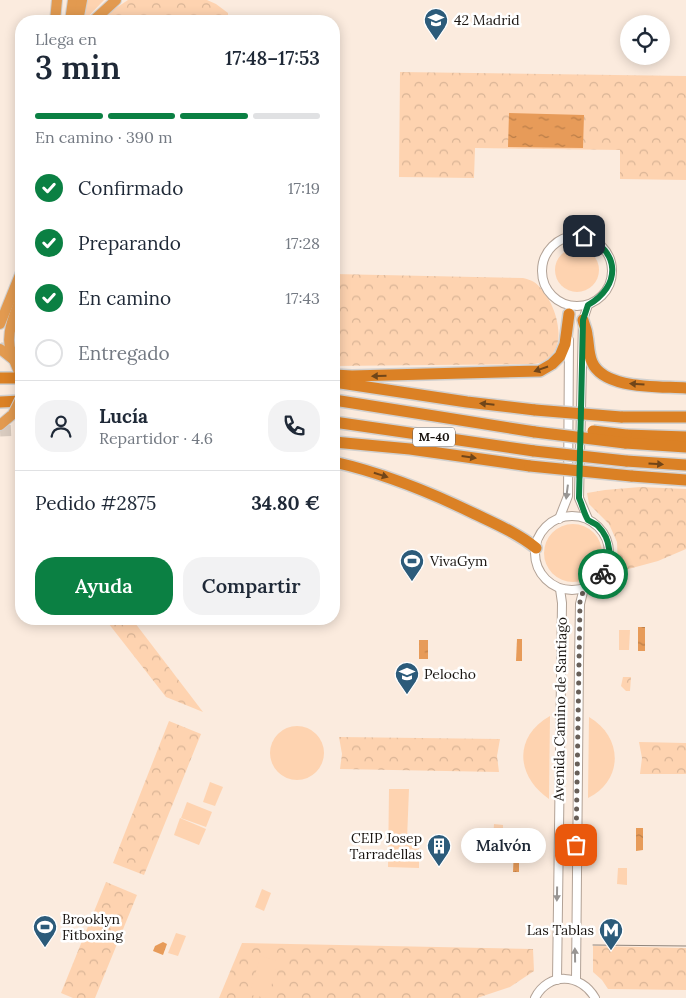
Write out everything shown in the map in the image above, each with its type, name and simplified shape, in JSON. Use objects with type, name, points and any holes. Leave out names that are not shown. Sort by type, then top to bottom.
[{"type":"highway","points":[[56,15],[57,0]]},
{"type":"highway","points":[[62,15],[64,0]]},
{"type":"highway","points":[[71,15],[72,0]]},
{"type":"highway","points":[[79,15],[82,0]]},
{"type":"highway","points":[[100,15],[116,0]]},
{"type":"highway","points":[[0,324],[15,287]]},
{"type":"highway","points":[[340,375],[472,374],[540,371],[552,364],[560,356],[565,344],[567,309]]},
{"type":"highway","points":[[14,360],[10,353],[9,338],[15,314]]},
{"type":"highway","points":[[583,320],[588,336],[591,360],[602,375],[623,383],[686,388]]},
{"type":"highway","points":[[0,349],[14,360]]},
{"type":"highway","points":[[0,378],[15,378]]},
{"type":"highway","points":[[340,383],[535,410],[621,417],[686,418]]},
{"type":"highway","points":[[0,402],[15,401]]},
{"type":"highway","name":"M-40","points":[[340,401],[686,447]]},
{"type":"highway","points":[[0,425],[15,410]]},
{"type":"highway","name":"M-40","points":[[340,423],[534,451],[626,461],[686,465]]},
{"type":"highway","points":[[625,439],[686,437]]},
{"type":"highway","points":[[340,443],[410,449],[530,466],[686,480]]},
{"type":"highway","points":[[340,464],[402,482],[457,505],[510,531],[536,548]]},
{"type":"street","points":[[584,236],[596,241],[606,251],[611,262],[612,278],[608,289],[600,298],[588,305],[567,309],[552,297],[546,289],[542,278],[543,260],[552,246],[562,239],[584,236]]},
{"type":"street","points":[[588,305],[583,320],[579,498],[588,520]]},
{"type":"street","points":[[558,519],[568,496],[567,309]]},
{"type":"street","points":[[568,515],[579,516],[588,520],[598,526],[605,535],[609,546],[609,558],[606,569],[593,584],[584,588],[560,589],[546,580],[539,570],[536,548],[543,530],[558,519],[568,515]]},
{"type":"street","name":"Avenida Camino de Santiago","points":[[576,980],[575,913],[580,602],[584,588]]},
{"type":"street","name":"Avenida Camino de Santiago","points":[[557,980],[562,603],[560,589]]},
{"type":"street","points":[[535,998],[546,984],[557,980],[576,980],[588,988],[595,998]]},
{"type":"green space","points":[[87,0],[104,0],[90,15],[85,15]]},
{"type":"green space","points":[[128,0],[207,0],[216,4],[228,15],[107,15]]},
{"type":"green space","points":[[400,72],[686,76],[686,180],[620,179],[620,150],[475,148],[474,178],[399,177]]},
{"type":"green space","points":[[581,248],[593,254],[598,261],[598,279],[593,286],[586,291],[573,292],[565,289],[558,282],[555,266],[558,258],[565,251]]},
{"type":"green space","points":[[340,274],[523,278],[534,282],[548,298],[557,320],[558,332],[557,343],[553,353],[546,360],[535,364],[340,366]]},
{"type":"green space","points":[[640,487],[686,489],[686,549],[658,561],[621,571],[618,567],[617,542],[609,524],[589,504],[587,493]]},
{"type":"green space","points":[[573,524],[584,526],[597,537],[602,553],[600,564],[589,577],[573,582],[562,580],[549,569],[544,553],[546,542],[557,529]]},
{"type":"green space","points":[[110,625],[137,625],[203,712],[166,697]]},
{"type":"green space","points":[[619,630],[630,630],[629,650],[619,650]]},
{"type":"green space","points":[[623,677],[631,677],[630,691],[626,691],[621,686]]},
{"type":"green space","points":[[550,716],[549,799],[538,790],[530,779],[523,757],[525,745],[530,735],[538,725]]},
{"type":"green space","points":[[589,717],[600,725],[608,736],[615,758],[613,770],[608,781],[600,790],[588,798]]},
{"type":"green space","points":[[169,721],[201,734],[144,875],[113,863]]},
{"type":"green space","points":[[297,726],[307,728],[316,734],[322,743],[324,753],[322,763],[316,772],[307,778],[297,780],[287,778],[278,772],[272,763],[270,753],[272,743],[278,734],[287,728]]},
{"type":"green space","points":[[339,737],[500,739],[497,756],[499,772],[340,769],[342,754]]},
{"type":"green space","points":[[639,742],[686,743],[686,774],[640,774],[642,758]]},
{"type":"green space","points":[[210,782],[223,787],[215,806],[203,802]]},
{"type":"green space","points":[[389,789],[409,789],[407,839],[419,839],[419,868],[388,867]]},
{"type":"green space","points":[[187,802],[212,812],[206,827],[181,818]]},
{"type":"green space","points":[[180,818],[206,829],[199,845],[174,835]]},
{"type":"green space","points":[[494,824],[503,825],[503,842],[493,841]]},
{"type":"green space","points":[[618,868],[627,868],[627,885],[617,884]]},
{"type":"green space","points":[[106,882],[137,895],[95,998],[73,998],[61,993]]},
{"type":"green space","points":[[262,889],[271,893],[264,911],[255,907]]},
{"type":"green space","points":[[176,933],[186,936],[178,956],[168,953]]},
{"type":"green space","points":[[242,943],[533,949],[534,971],[510,987],[477,998],[219,998]]},
{"type":"green space","points":[[593,946],[686,948],[686,990],[608,989],[593,972]]},
{"type":"green space","points":[[260,956],[278,961],[268,998],[250,995]]},
{"type":"water","points":[[509,113],[584,115],[583,148],[508,147]]},
{"type":"water","points":[[638,627],[645,627],[645,651],[638,651]]},
{"type":"water","points":[[517,639],[522,639],[522,661],[516,661]]},
{"type":"water","points":[[419,640],[428,640],[428,659],[419,659]]},
{"type":"water","points":[[636,828],[643,828],[643,850],[636,851]]},
{"type":"water","points":[[514,849],[519,849],[519,872],[513,872]]},
{"type":"water","points":[[163,942],[167,944],[163,955],[153,951],[155,946]]},
{"type":"tunnel","points":[[1,348],[15,348]]},
{"type":"tunnel","points":[[0,431],[15,430]]},
{"type":"tram line","points":[[593,945],[686,946]]},
{"type":"way so far","points":[[576,845],[580,602],[584,588],[593,584],[603,574]]},
{"type":"place","name":"42 Madrid","points":[[436,41]]},
{"type":"place","name":"VivaGym","points":[[412,582]]},
{"type":"place","name":"Pelocho","points":[[407,695]]},
{"type":"place","name":"Malvón","points":[[576,845]]},
{"type":"place","name":"CEIP Josep Tarradellas","points":[[439,867]]},
{"type":"place","name":"Brooklyn Fitboxing","points":[[45,948]]},
{"type":"place","name":"Las Tablas","points":[[611,951]]},
{"type":"route","points":[[584,236],[596,241],[606,251],[611,262],[612,278],[608,289],[600,298],[588,305],[583,320],[579,498],[588,520],[598,526],[605,535],[609,546],[608,566],[603,574]]}]
